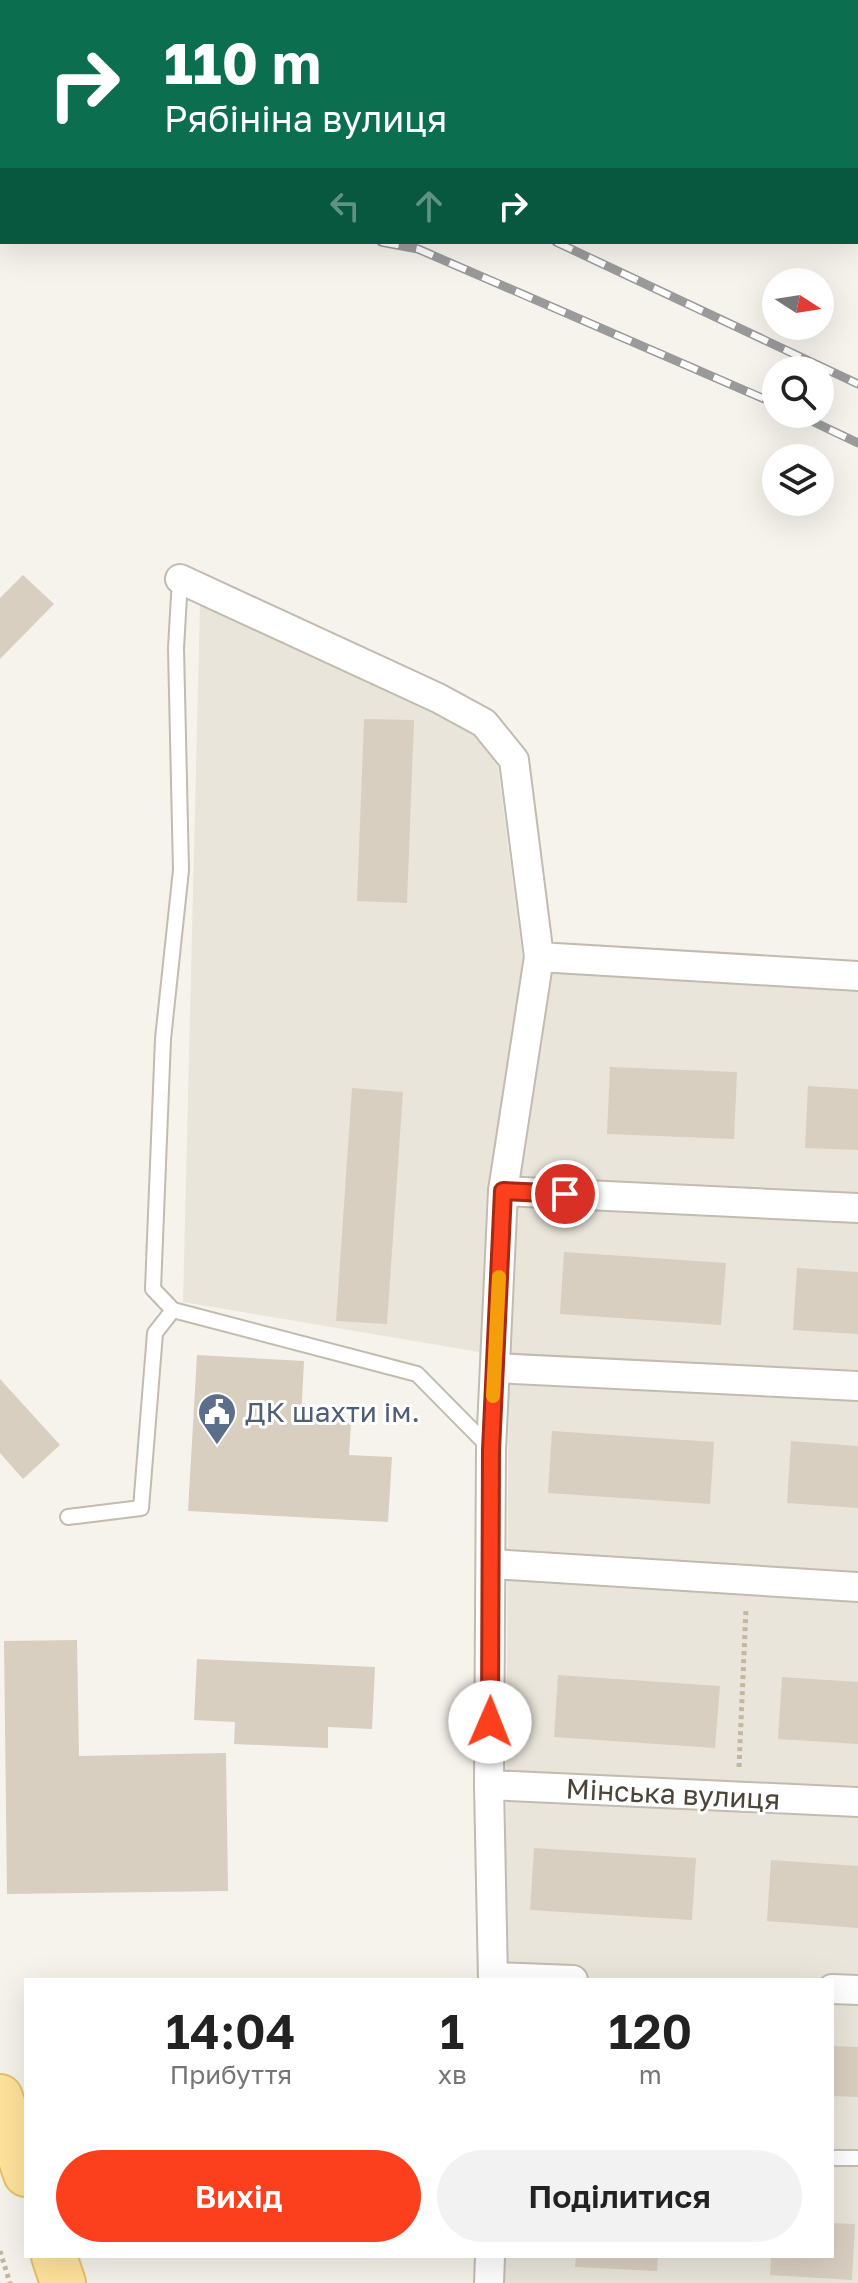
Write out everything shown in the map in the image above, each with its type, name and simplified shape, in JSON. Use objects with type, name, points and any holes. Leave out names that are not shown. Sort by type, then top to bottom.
[{"type":"main road","points":[[0,2097],[24,2168]]},
{"type":"main road","points":[[55,2258],[63,2283]]},
{"type":"street","points":[[180,579],[438,698],[484,723],[514,760],[539,957],[503,1191],[491,1450],[489,1785],[493,1978]]},
{"type":"street","points":[[539,957],[858,976]]},
{"type":"street","points":[[503,1191],[858,1208]]},
{"type":"street","points":[[495,1368],[858,1386]]},
{"type":"street","points":[[492,1564],[858,1587]]},
{"type":"street","name":"Мінська вулиця","points":[[489,1785],[858,1802]]},
{"type":"street","points":[[834,1989],[858,1990]]},
{"type":"street","points":[[489,2283],[490,2258]]},
{"type":"lane","points":[[180,579],[176,648],[181,870],[163,1039],[153,1289],[173,1310],[417,1374],[491,1450]]},
{"type":"lane","points":[[68,1517],[141,1508],[155,1333],[173,1310]]},
{"type":"lane","points":[[834,2158],[858,2158]]},
{"type":"path","points":[[738,1797],[747,1580]]},
{"type":"path","points":[[0,2251],[10,2283]]},
{"type":"shaded area","points":[[200,604],[465,722],[498,767],[524,969],[858,992],[858,2283],[502,2283],[502,2258],[834,2258],[834,1978],[505,1978],[509,1357],[183,1302]]},
{"type":"building","points":[[23,575],[54,604],[0,659],[0,598]]},
{"type":"building","points":[[364,719],[414,720],[407,903],[357,901]]},
{"type":"building","points":[[610,1067],[737,1072],[734,1139],[607,1134]]},
{"type":"building","points":[[808,1086],[858,1089],[858,1150],[805,1148]]},
{"type":"building","points":[[352,1088],[403,1092],[387,1324],[336,1321]]},
{"type":"building","points":[[564,1252],[726,1263],[721,1325],[560,1314]]},
{"type":"building","points":[[797,1268],[858,1272],[858,1334],[793,1330]]},
{"type":"building","points":[[197,1355],[304,1361],[301,1420],[351,1423],[349,1455],[392,1457],[388,1522],[188,1511]]},
{"type":"building","points":[[0,1379],[60,1445],[23,1479],[0,1453]]},
{"type":"building","points":[[552,1431],[714,1442],[710,1504],[548,1493]]},
{"type":"building","points":[[791,1441],[858,1446],[858,1508],[787,1503]]},
{"type":"building","points":[[77,1640],[79,1756],[226,1753],[228,1891],[7,1894],[4,1641]]},
{"type":"building","points":[[197,1659],[375,1667],[372,1729],[328,1727],[328,1748],[234,1744],[235,1722],[194,1720]]},
{"type":"building","points":[[558,1675],[720,1686],[715,1748],[554,1737]]},
{"type":"building","points":[[782,1677],[858,1682],[858,1744],[778,1739]]},
{"type":"building","points":[[534,1848],[696,1858],[692,1920],[530,1910]]},
{"type":"building","points":[[771,1860],[858,1866],[858,1928],[767,1921]]},
{"type":"building","points":[[834,2046],[858,2047],[858,2097],[834,2096]]},
{"type":"building","points":[[834,2223],[855,2224],[852,2280],[770,2275],[771,2258],[834,2258]]},
{"type":"building","points":[[576,2258],[658,2258],[657,2271],[575,2267]]},
{"type":"railway","points":[[392,244],[418,249],[762,398]]},
{"type":"railway","points":[[560,244],[858,384]]},
{"type":"railway","points":[[826,428],[858,443]]},
{"type":"slow traffic","points":[[493,1396],[499,1277]]},
{"type":"place","name":"ДК шахти ім.","points":[[217,1446]]},
{"type":"route","points":[[490,1722],[491,1450],[503,1191],[565,1194]]}]
